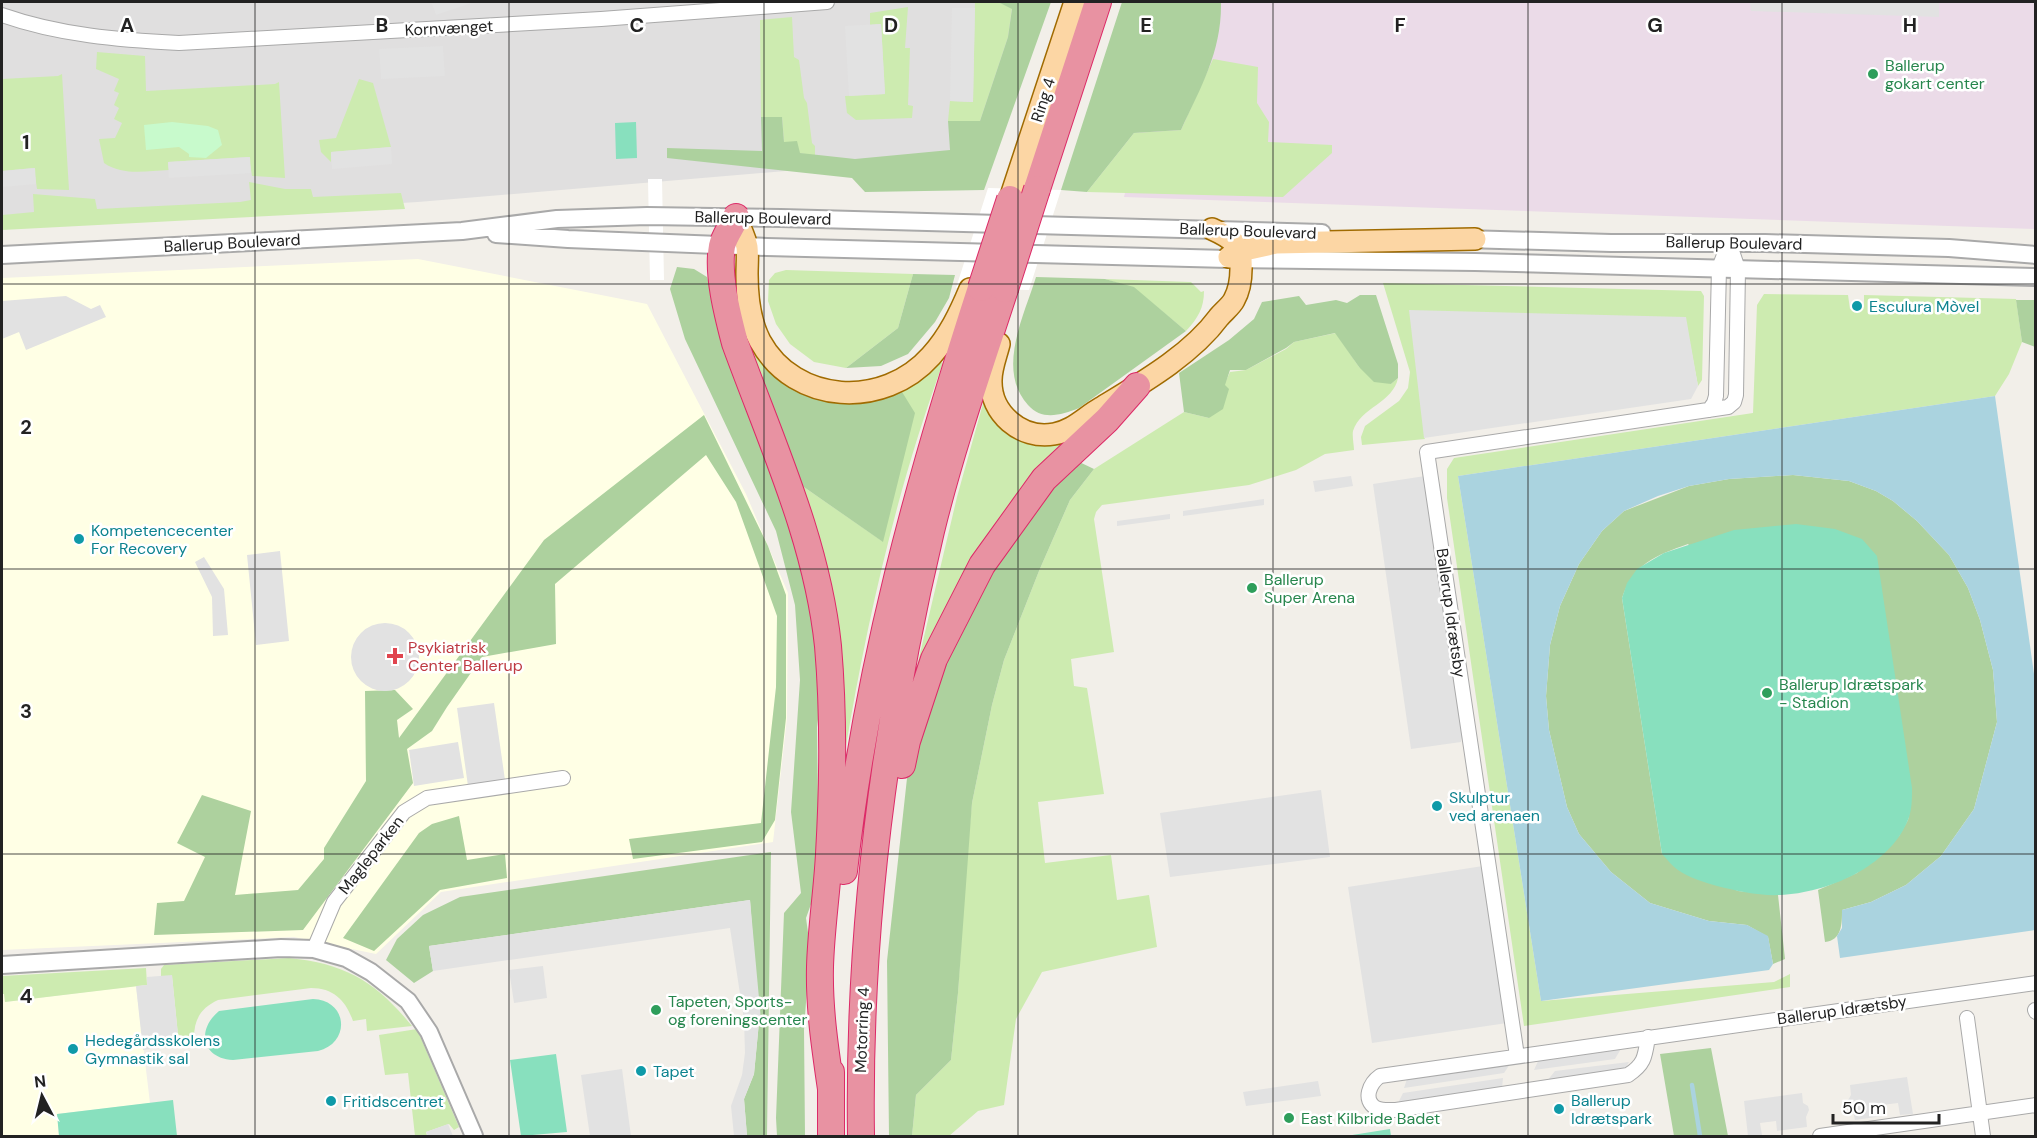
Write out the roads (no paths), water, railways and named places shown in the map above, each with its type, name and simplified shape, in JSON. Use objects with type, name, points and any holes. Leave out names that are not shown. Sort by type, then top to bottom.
[{"type":"highway","points":[[831,1137],[839,913],[850,809],[868,704],[894,584],[940,415],[993,289],[1027,192],[1100,2]]},
{"type":"highway","points":[[736,217],[735,246],[722,275],[728,315],[735,343],[803,526],[818,583],[828,644],[833,754],[829,855],[820,967],[821,1011],[831,1089]]},
{"type":"highway","points":[[868,924],[878,825],[895,708],[918,592],[993,289]]},
{"type":"highway","points":[[868,924],[907,741],[940,649],[982,564],[1044,479],[1107,420],[1137,386]]},
{"type":"highway","name":"Motorring 4","points":[[861,1137],[862,1031],[868,924]]},
{"type":"main road","name":"Ring 4","points":[[1027,192],[1075,2]]},
{"type":"main road","points":[[993,289],[990,379],[992,393],[999,410],[1007,421],[1038,435],[1053,435],[1081,423],[1137,386],[1204,335],[1234,299],[1239,286],[1237,257],[1230,239],[1212,229]]},
{"type":"main road","points":[[1237,257],[1276,243],[1475,239]]},
{"type":"main road","points":[[735,246],[753,326],[761,343],[786,372],[802,383],[819,390],[837,393],[870,392],[896,382],[920,366],[931,357],[956,322],[993,289]]},
{"type":"street","name":"Kornvænget","points":[[2,15],[27,24],[91,36],[125,41],[179,43],[359,34],[663,8],[827,2]]},
{"type":"street","name":"Ballerup Boulevard","points":[[2,255],[462,231],[568,218],[647,216],[1212,229],[1611,243],[1729,242],[1949,248],[2036,255]]},
{"type":"street","name":"Ballerup Boulevard","points":[[462,231],[568,239],[735,246],[1719,268],[2036,278]]},
{"type":"street","points":[[1709,410],[1716,396],[1719,268],[1729,242]]},
{"type":"street","name":"Ballerup Idrætsby","points":[[1517,1056],[1427,452],[1709,410],[1728,406],[1734,402],[1738,269],[1729,242]]},
{"type":"street","name":"Magleparken","points":[[314,949],[334,902],[404,812],[427,798],[563,778]]},
{"type":"street","points":[[2,965],[281,948],[314,949],[346,958],[371,972],[408,1001],[429,1032],[474,1137]]},
{"type":"street","name":"Ballerup Idrætsby","points":[[1648,1037],[1640,1067],[1628,1075],[1396,1110],[1377,1109],[1372,1104],[1369,1095],[1370,1086],[1380,1076],[1648,1037],[2036,983]]},
{"type":"street","points":[[1966,1018],[1983,1137]]},
{"type":"street","points":[[1828,1136],[1909,1130],[1980,1113],[2036,1105]]},
{"type":"water","points":[[1995,396],[2035,681],[2035,930],[1840,958],[1837,936],[1842,928],[1842,910],[1871,902],[1906,885],[1941,856],[1974,809],[1997,722],[1993,670],[1980,620],[1968,588],[1949,555],[1917,521],[1893,501],[1876,491],[1849,481],[1793,475],[1729,479],[1689,486],[1658,496],[1624,511],[1602,531],[1579,564],[1560,606],[1550,645],[1546,696],[1549,730],[1567,807],[1579,834],[1611,872],[1650,903],[1709,921],[1747,925],[1768,936],[1773,964],[1769,970],[1541,1001],[1458,476]]},
{"type":"waterway","points":[[1692,1085],[1700,1136]]},
{"type":"place","name":"Ballerup gokart center","points":[[1873,74]]},
{"type":"place","name":"Esculura Mòvel","points":[[1857,306]]},
{"type":"place","name":"Kompetencecenter For Recovery","points":[[79,539]]},
{"type":"place","name":"Ballerup Super Arena","points":[[1252,588]]},
{"type":"place","name":"Psykiatrisk Center Ballerup","points":[[395,656]]},
{"type":"place","name":"Ballerup Idrætspark - Stadion","points":[[1767,693]]},
{"type":"place","name":"Skulptur ved arenaen","points":[[1437,806]]},
{"type":"place","name":"Tapeten, Sports- og foreningscenter","points":[[656,1010]]},
{"type":"place","name":"Hedegårdsskolens Gymnastik sal","points":[[73,1049]]},
{"type":"place","name":"Tapet","points":[[641,1071]]},
{"type":"place","name":"Fritidscentret","points":[[331,1101]]},
{"type":"place","name":"Ballerup Idrætspark","points":[[1559,1109]]},
{"type":"place","name":"East Kilbride Badet","points":[[1289,1118]]}]
